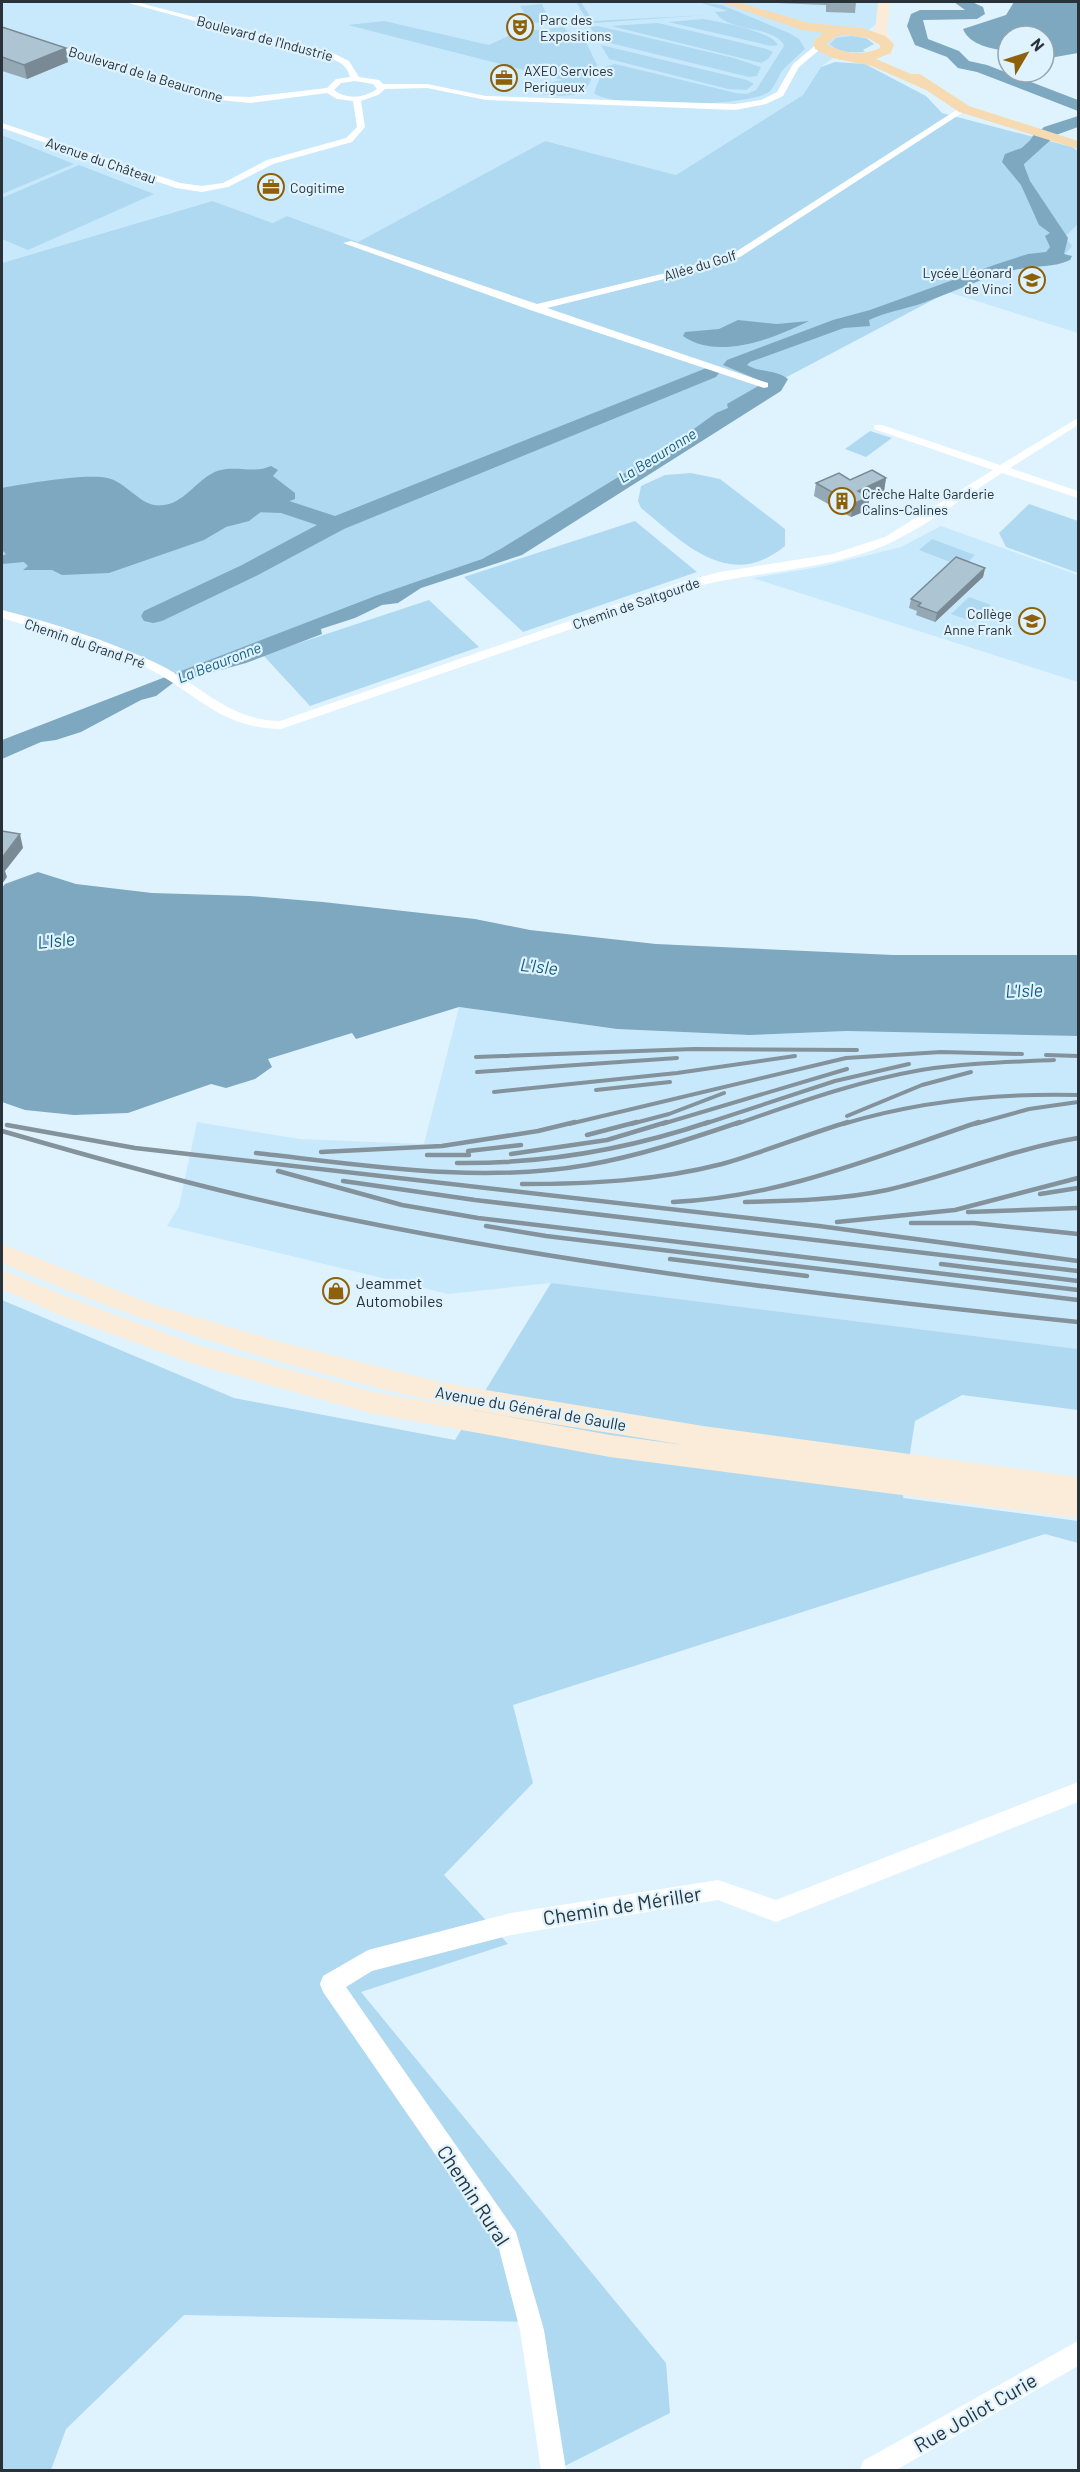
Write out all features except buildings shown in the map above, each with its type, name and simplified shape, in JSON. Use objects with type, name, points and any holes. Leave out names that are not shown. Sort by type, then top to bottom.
[{"type":"main road","points":[[731,2],[807,27],[873,35],[885,46]]},
{"type":"main road","points":[[731,2],[800,30],[829,53],[882,65],[929,87]]},
{"type":"main road","points":[[884,2],[881,32],[890,59],[961,111],[1078,145]]},
{"type":"main road","points":[[819,44],[827,35],[870,27],[882,17]]},
{"type":"main road","points":[[849,57],[873,56],[885,46]]},
{"type":"main road","name":"Avenue du Général de Gaulle","points":[[2,1253],[89,1291],[159,1315],[284,1353],[444,1393],[703,1437],[1078,1488]]},
{"type":"main road","name":"Avenue du Général de Gaulle","points":[[2,1279],[66,1307],[194,1354],[374,1403],[610,1446],[1078,1507]]},
{"type":"street","name":"Boulevard de l'Industrie","points":[[129,2],[330,55],[353,68],[355,79]]},
{"type":"street","name":"Boulevard de la Beauronne","points":[[2,30],[220,98],[250,100],[329,90]]},
{"type":"street","points":[[582,103],[720,108],[756,104],[785,89],[796,66],[819,44]]},
{"type":"street","points":[[381,87],[376,82],[355,79],[334,83],[329,90],[341,97],[357,99],[372,96],[381,87],[427,86],[486,98],[713,111],[770,104],[785,96],[795,87],[812,61],[825,57],[849,57]]},
{"type":"street","name":"Avenue du Château","points":[[2,125],[169,183],[202,189],[225,185],[280,158],[349,140],[361,127],[357,99]]},
{"type":"street","name":"Allée du Golf","points":[[533,308],[677,273],[737,255],[881,160],[961,111]]},
{"type":"street","points":[[348,243],[764,386]]},
{"type":"street","name":"Chemin de Saltgourde","points":[[168,675],[238,721],[261,727],[281,725],[686,585],[720,576],[835,557],[889,539],[1078,421]]},
{"type":"street","points":[[878,427],[1078,495]]},
{"type":"street","name":"Chemin du Grand Pré","points":[[2,614],[132,658],[168,675]]},
{"type":"street","name":"Chemin de Mériller","points":[[331,1984],[369,1961],[511,1924],[557,1916],[718,1890],[776,1911],[1078,1792]]},
{"type":"street","name":"Chemin Rural","points":[[331,1984],[508,2240],[532,2330],[553,2470]]},
{"type":"street","name":"Rue Joliot Curie","points":[[872,2470],[1078,2353]]},
{"type":"shaded area","points":[[2,2],[880,2],[884,18],[821,67],[803,95],[676,175],[545,141],[358,242],[287,216],[273,223],[211,201],[2,263]]},
{"type":"shaded area","points":[[576,2],[581,2],[593,21],[708,15],[593,23],[587,20]]},
{"type":"shaded area","points":[[698,2],[722,5],[789,33],[799,39],[805,49],[782,71],[770,91],[758,97],[737,101],[681,104],[625,101],[605,98],[594,93],[604,67],[615,64],[736,93],[747,94],[756,90],[784,46],[783,43],[767,33],[730,23],[715,12],[728,11]]},
{"type":"shaded area","points":[[542,4],[551,24],[530,22],[520,6]]},
{"type":"shaded area","points":[[703,19],[756,31],[766,35],[778,45],[771,46],[668,22]]},
{"type":"shaded area","points":[[384,21],[489,45],[517,32],[564,27],[570,35],[582,34],[597,65],[587,87],[576,94],[560,96],[531,93],[548,83],[563,80],[348,25]]},
{"type":"shaded area","points":[[658,23],[773,52],[761,63],[611,26]]},
{"type":"shaded area","points":[[598,26],[734,58],[761,67],[757,76],[749,77],[598,40],[590,27]]},
{"type":"shaded area","points":[[851,36],[866,38],[874,44],[863,50],[865,52],[856,52],[842,51],[830,44],[836,38]]},
{"type":"shaded area","points":[[601,45],[747,80],[754,84],[746,90],[728,89],[609,59]]},
{"type":"shaded area","points":[[835,62],[865,64],[926,96],[942,113],[1072,147],[1078,151],[1078,224],[1065,237],[1072,246],[1060,260],[1025,266],[948,292],[760,391],[487,557],[177,674],[2,610],[2,263],[212,201],[273,223],[287,216],[358,242],[545,141],[676,175],[803,95],[821,67]]},
{"type":"shaded area","points":[[2,137],[74,164],[2,194]]},
{"type":"shaded area","points":[[79,165],[154,194],[28,250],[2,239],[2,198]]},
{"type":"shaded area","name":"Lycée Léonard de Vinci","points":[[1078,224],[1078,333],[948,292],[1025,266],[1072,246],[1065,237]]},
{"type":"shaded area","points":[[870,431],[892,438],[866,457],[845,449]]},
{"type":"shaded area","points":[[691,473],[720,479],[785,529],[785,546],[764,559],[745,564],[726,563],[691,548],[641,508],[638,501],[641,486],[665,475]]},
{"type":"shaded area","points":[[1029,504],[1078,521],[1078,573],[1006,547],[999,533]]},
{"type":"shaded area","points":[[635,521],[697,572],[523,632],[464,577]]},
{"type":"shaded area","points":[[941,526],[1078,575],[1078,682],[753,578],[824,566],[901,547]]},
{"type":"shaded area","points":[[932,539],[975,555],[963,567],[919,550]]},
{"type":"shaded area","points":[[969,597],[991,605],[974,622],[951,614]]},
{"type":"shaded area","points":[[429,600],[479,647],[310,706],[263,655]]},
{"type":"shaded area","points":[[459,1007],[617,1029],[749,1035],[847,1031],[1078,1036],[1078,1349],[551,1283],[448,1294],[167,1226],[179,1206],[197,1122],[300,1139],[424,1144]]},
{"type":"shaded area","points":[[551,1283],[1078,1349],[1078,1410],[962,1395],[915,1421],[903,1498],[1078,1521],[1078,1543],[1045,1534],[513,1705],[533,1783],[444,1875],[508,1944],[361,1992],[666,2363],[670,2413],[561,2468],[536,2322],[184,2315],[66,2429],[51,2470],[2,2470],[2,1300],[234,1398],[455,1440]]},
{"type":"water","points":[[1014,2],[1078,2],[1078,53],[1056,57],[1056,24],[996,24],[996,49],[976,43],[966,35],[963,29],[1006,15]]},
{"type":"water","points":[[1034,134],[1050,139],[1022,160],[1030,181],[1068,238],[1064,254],[1072,256],[1070,260],[995,275],[923,303],[875,317],[869,320],[870,326],[844,328],[750,362],[747,365],[788,379],[781,391],[522,555],[421,588],[398,603],[382,605],[355,618],[321,629],[322,634],[246,663],[173,683],[156,696],[141,700],[81,732],[41,742],[2,759],[2,740],[378,595],[482,559],[502,548],[677,441],[716,413],[728,408],[727,404],[760,385],[756,379],[723,365],[727,360],[833,320],[870,310],[997,264],[1028,254],[1046,252],[1050,247],[1045,236],[1050,233],[1039,225],[1021,185],[1002,162],[1005,154],[1027,146]]},
{"type":"water","points":[[738,320],[777,324],[809,321],[763,340],[729,347],[713,347],[683,336],[685,332],[719,329]]},
{"type":"water","points":[[271,466],[278,470],[273,476],[295,493],[295,499],[262,511],[249,521],[226,527],[204,540],[109,573],[62,575],[52,570],[23,570],[28,566],[24,562],[2,564],[2,556],[6,554],[2,550],[2,488],[58,479],[102,477],[117,481],[148,503],[164,505],[181,498],[217,471]]},
{"type":"water","name":"L'Isle","points":[[38,872],[76,884],[152,893],[250,896],[323,902],[475,919],[530,930],[656,944],[893,955],[1078,955],[1078,1036],[847,1031],[749,1035],[617,1029],[459,1007],[356,1039],[352,1033],[268,1059],[272,1067],[255,1079],[226,1088],[211,1084],[128,1113],[74,1115],[25,1110],[2,1102],[2,888],[5,884]]},
{"type":"waterway","name":"La Beauronne","points":[[961,2],[978,10],[977,14],[920,15],[916,17],[915,26],[921,42],[953,54],[964,65],[981,68],[1078,106]]},
{"type":"waterway","name":"La Beauronne","points":[[1017,161],[1050,131],[1078,121]]},
{"type":"waterway","name":"La Beauronne","points":[[336,524],[709,373]]},
{"type":"waterway","name":"La Beauronne","points":[[237,506],[283,506],[336,524]]},
{"type":"waterway","name":"La Beauronne","points":[[153,616],[250,570],[336,524]]},
{"type":"railway","points":[[476,1057],[694,1049],[857,1050]]},
{"type":"railway","points":[[569,1124],[846,1058],[941,1052],[1022,1054]]},
{"type":"railway","points":[[1046,1055],[1078,1056]]},
{"type":"railway","points":[[494,1092],[677,1073],[795,1056]]},
{"type":"railway","points":[[477,1072],[677,1058]]},
{"type":"railway","points":[[736,1124],[828,1093],[921,1070],[988,1063],[1054,1060]]},
{"type":"railway","points":[[704,1124],[835,1081],[909,1064]]},
{"type":"railway","points":[[662,1124],[847,1069]]},
{"type":"railway","points":[[847,1116],[922,1085],[971,1072]]},
{"type":"railway","points":[[596,1090],[670,1082]]},
{"type":"railway","points":[[631,1124],[669,1114],[724,1093]]},
{"type":"railway","points":[[843,1124],[901,1109],[959,1100],[1019,1095],[1078,1095]]},
{"type":"railway","points":[[975,1124],[1029,1109],[1078,1102]]},
{"type":"railway","points":[[321,1152],[442,1146],[538,1131],[575,1122]]},
{"type":"railway","points":[[587,1135],[637,1122]]},
{"type":"railway","points":[[511,1154],[607,1140],[667,1122]]},
{"type":"railway","points":[[457,1163],[554,1158],[616,1148],[709,1122]]},
{"type":"railway","points":[[256,1153],[422,1171],[505,1173],[587,1165],[626,1157],[740,1122]]},
{"type":"railway","points":[[522,1184],[622,1180],[697,1170],[738,1159],[848,1122]]},
{"type":"railway","points":[[673,1202],[713,1199],[791,1183],[866,1161],[979,1122]]},
{"type":"railway","points":[[7,1125],[135,1148],[819,1226],[1078,1261]]},
{"type":"railway","points":[[2,1131],[218,1190],[305,1210],[529,1252],[621,1267],[803,1291],[1078,1322]]},
{"type":"railway","points":[[745,1202],[834,1198],[887,1190],[1030,1149],[1078,1138]]},
{"type":"railway","points":[[468,1151],[521,1145]]},
{"type":"railway","points":[[427,1155],[469,1155]]},
{"type":"railway","points":[[278,1171],[402,1205],[478,1218],[1078,1290]]},
{"type":"railway","points":[[837,1222],[955,1210],[1078,1178]]},
{"type":"railway","points":[[343,1181],[475,1200],[1078,1271]]},
{"type":"railway","points":[[1040,1194],[1078,1188]]},
{"type":"railway","points":[[968,1212],[1078,1208]]},
{"type":"railway","points":[[911,1223],[974,1223],[1078,1234]]},
{"type":"railway","points":[[486,1226],[546,1236],[1078,1300]]},
{"type":"railway","points":[[670,1259],[807,1276]]},
{"type":"railway","points":[[941,1264],[1078,1281]]},
{"type":"place","name":"Parc des Expositions","points":[[520,27]]},
{"type":"place","name":"AXEO Services Perigueux","points":[[504,78]]},
{"type":"place","name":"Cogitime","points":[[271,187]]},
{"type":"place","name":"Lycée Léonard de Vinci","points":[[1032,280]]},
{"type":"place","name":"Crèche Halte Garderie Calins-Calines","points":[[842,501]]},
{"type":"place","name":"Collège Anne Frank","points":[[1032,621]]},
{"type":"place","name":"Jeammet Automobiles","points":[[336,1291]]}]
